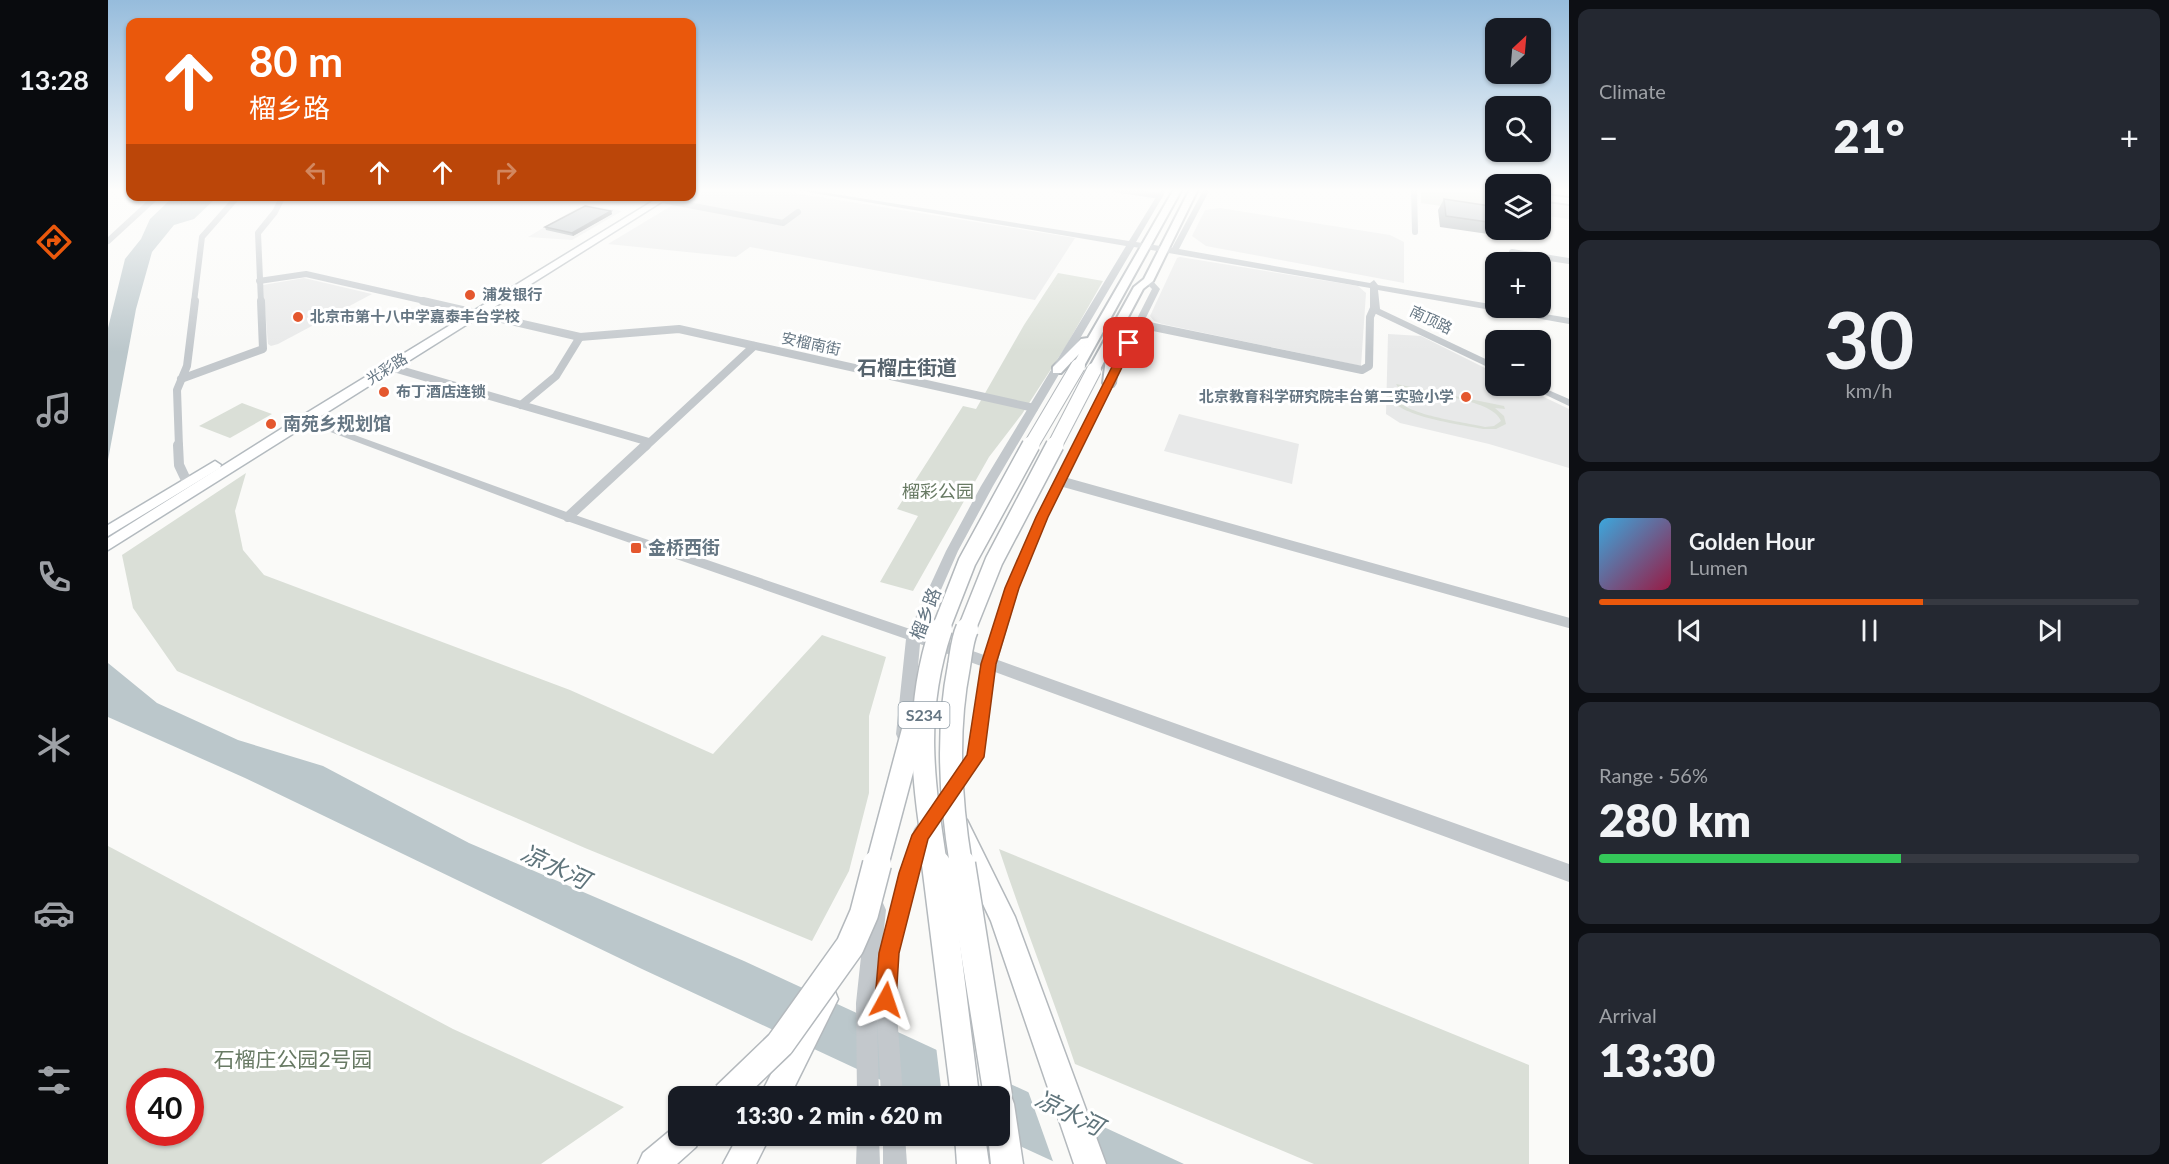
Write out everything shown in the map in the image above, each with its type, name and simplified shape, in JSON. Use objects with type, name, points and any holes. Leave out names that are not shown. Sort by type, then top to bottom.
[{"type":"highway","name":"榴乡路","points":[[964,1086],[925,783],[923,736],[925,691],[945,612],[970,553],[1084,372]]},
{"type":"highway","name":"榴乡路","points":[[996,1086],[953,817],[950,740],[953,695],[965,633],[994,561],[1084,372]]},
{"type":"highway","points":[[781,1086],[859,956],[864,914],[907,749],[925,691]]},
{"type":"highway","points":[[953,817],[1002,917],[1090,1164]]},
{"type":"highway","points":[[736,1086],[780,1044],[859,956]]},
{"type":"highway","points":[[654,1164],[674,1146]]},
{"type":"highway","points":[[739,1164],[749,1146]]},
{"type":"highway","points":[[971,1146],[973,1164]]},
{"type":"highway","points":[[1005,1146],[1007,1164]]},
{"type":"main road","name":"光彩路","points":[[108,544],[169,500],[464,310],[581,243]]},
{"type":"main road","name":"光彩路","points":[[108,531],[169,500],[187,482],[390,367],[588,243]]},
{"type":"main road","name":"榴乡路","points":[[1084,372],[1100,326],[1147,243]]},
{"type":"main road","name":"榴乡路","points":[[1084,372],[1117,328],[1139,287],[1148,282],[1172,243]]},
{"type":"main road","points":[[1084,372],[1100,326]]},
{"type":"main road","points":[[1084,372],[1117,328]]},
{"type":"street","points":[[187,482],[179,465],[177,390],[187,366],[201,243]]},
{"type":"street","points":[[182,379],[263,349],[258,243]]},
{"type":"street","points":[[1128,243],[1170,248],[1569,319]]},
{"type":"street","name":"榴乡路","points":[[1170,248],[1173,243]]},
{"type":"street","name":"榴乡路","points":[[891,1086],[886,1000],[889,953],[909,873],[921,835],[975,757],[989,664],[1012,588],[1060,481],[1084,372],[1132,244]]},
{"type":"street","points":[[1551,258],[1569,261]]},
{"type":"street","name":"安榴南街","points":[[260,281],[306,274],[579,337],[679,329],[1034,408]]},
{"type":"street","name":"榴乡路","points":[[868,1086],[866,1003],[859,956],[880,876],[899,779],[914,636],[952,551],[982,495],[1034,408],[1084,372],[1139,324],[1155,290],[1148,282]]},
{"type":"street","points":[[1374,284],[1485,302]]},
{"type":"street","points":[[1139,324],[1362,370],[1369,366],[1370,317],[1374,308],[1374,284]]},
{"type":"street","name":"南顶路","points":[[1374,308],[1485,363]]},
{"type":"street","points":[[1551,315],[1569,319]]},
{"type":"street","points":[[521,405],[556,376],[579,337]]},
{"type":"street","points":[[568,517],[754,345]]},
{"type":"street","points":[[390,367],[649,442]]},
{"type":"street","points":[[1551,395],[1569,404]]},
{"type":"street","points":[[298,418],[568,517],[914,636],[1569,873]]},
{"type":"street","points":[[1060,481],[1569,623]]},
{"type":"street","points":[[868,1146],[868,1164]]},
{"type":"street","points":[[894,1146],[895,1164]]},
{"type":"shaded area","points":[[1072,243],[1035,300],[750,247],[736,257],[608,244]]},
{"type":"shaded area","points":[[1202,243],[1404,243],[1404,283],[1206,246]]},
{"type":"shaded area","points":[[1177,258],[1358,286],[1366,293],[1361,366],[1154,321],[1150,316]]},
{"type":"shaded area","name":"北京市第十八中学嘉泰丰台学校","points":[[304,278],[372,294],[271,346],[268,344],[263,285]]},
{"type":"shaded area","name":"北京教育科学研究院丰台第二实验小学","points":[[1388,334],[1421,336],[1485,368],[1485,396],[1542,396],[1569,409],[1569,468],[1489,444],[1400,423],[1386,414]]},
{"type":"shaded area","points":[[1179,414],[1299,444],[1292,484],[1164,451]]},
{"type":"green space","name":"榴彩公园","points":[[1058,273],[1103,281],[1066,346],[1022,414],[989,457],[913,591],[880,582],[918,516],[897,509],[963,406],[976,409],[1024,325]]},
{"type":"green space","points":[[1396,384],[1504,406],[1505,409],[1495,408],[1504,416],[1506,424],[1496,429],[1483,429],[1413,413],[1392,400],[1389,392],[1398,387]],"holes":[[[1409,390],[1474,403],[1487,408],[1501,421],[1494,426],[1485,427],[1421,413],[1400,403],[1395,396],[1398,392]]]},
{"type":"green space","points":[[242,403],[272,414],[230,438],[199,426]]},
{"type":"green space","points":[[246,473],[235,511],[243,550],[264,575],[570,690],[713,754],[822,635],[886,657],[869,716],[869,793],[849,871],[812,941],[585,848],[177,671],[133,608],[122,555]]},
{"type":"green space","name":"石榴庄公园2号园","points":[[108,846],[453,1029],[624,1107],[541,1164],[108,1164]]},
{"type":"green space","points":[[999,849],[1529,1065],[1529,1164],[1314,1164],[1075,1064]]},
{"type":"water","points":[[138,243],[159,243],[152,252],[136,309],[108,460],[108,328],[125,259]]},
{"type":"water","name":"凉水河","points":[[108,663],[157,703],[238,740],[323,766],[469,843],[744,961],[1184,1164],[1059,1164],[1010,1142],[1010,1086],[894,1086],[642,969],[245,778],[108,717]]},
{"type":"pier","points":[[936,1046],[1002,1077],[1003,1086],[941,1086]]},
{"type":"pier","points":[[1027,1088],[1050,1099],[1076,1164],[1054,1164]]},
{"type":"pier","points":[[1010,1127],[1013,1146],[1010,1144]]},
{"type":"place","name":"浦发银行","points":[[470,295]]},
{"type":"place","name":"北京市第十八中学嘉泰丰台学校","points":[[298,317]]},
{"type":"place","name":"布丁酒店连锁","points":[[384,392]]},
{"type":"place","name":"北京教育科学研究院丰台第二实验小学","points":[[1466,397]]},
{"type":"place","name":"南苑乡规划馆","points":[[271,424]]},
{"type":"place","name":"金桥西街","points":[[636,548]]},
{"type":"district","name":"石榴庄街道","points":[[907,368]]},
{"type":"route","points":[[886,1000],[889,953],[909,873],[921,835],[975,757],[989,664],[1012,588],[1042,517],[1129,343]]}]
